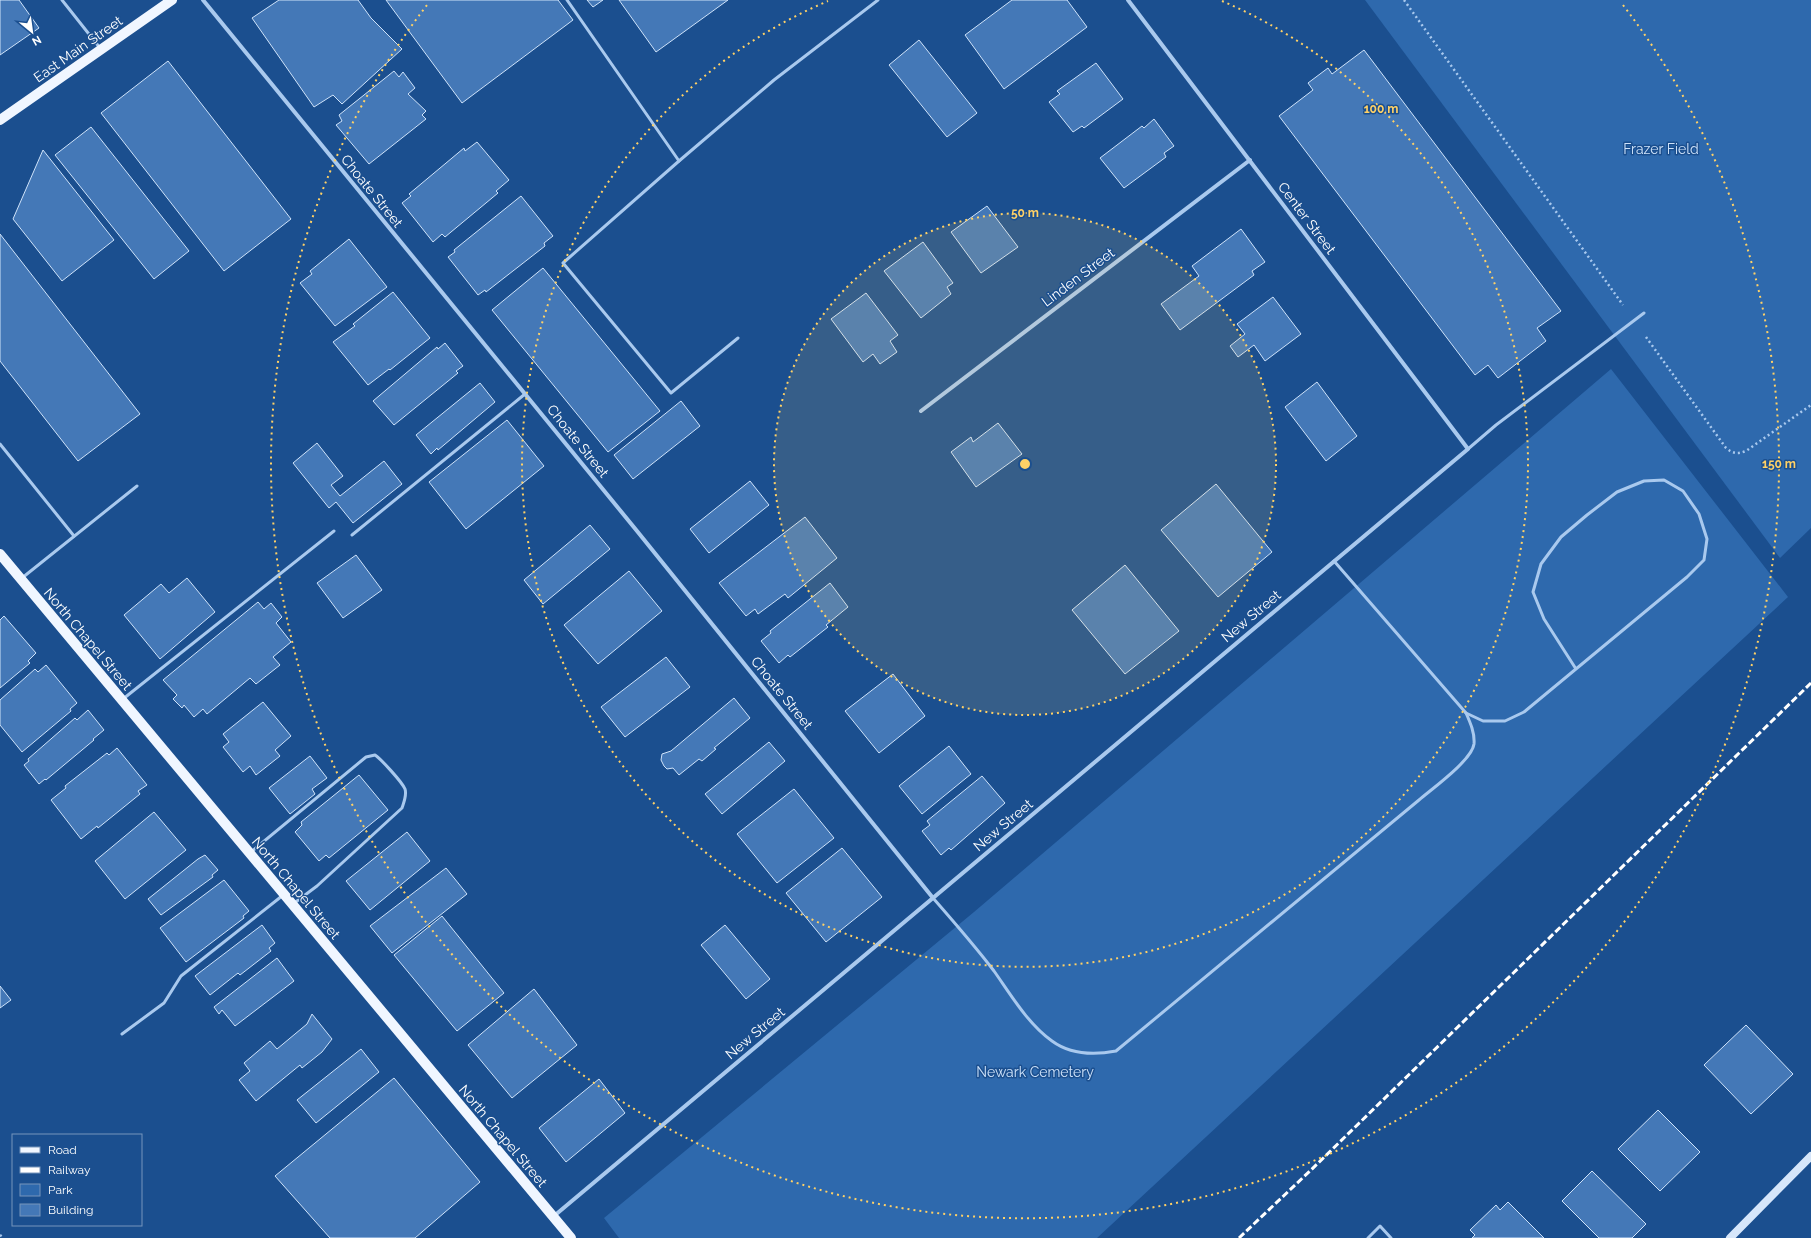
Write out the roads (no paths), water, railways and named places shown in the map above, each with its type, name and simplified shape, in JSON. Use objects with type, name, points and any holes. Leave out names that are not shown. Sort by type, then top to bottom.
[{"type":"main road","name":"East Main Street","points":[[0,120],[172,0]]},
{"type":"main road","name":"North Chapel Street","points":[[0,554],[571,1238]]},
{"type":"main road","points":[[1730,1238],[1811,1156]]},
{"type":"street","name":"Choate Street","points":[[204,0],[933,898]]},
{"type":"street","name":"Center Street","points":[[1128,0],[1468,449]]},
{"type":"street","name":"Linden Street","points":[[921,412],[1250,160]]},
{"type":"street","name":"New Street","points":[[553,1217],[1468,449]]},
{"type":"lane","points":[[62,0],[101,49]]},
{"type":"lane","points":[[567,0],[679,160]]},
{"type":"lane","points":[[738,338],[671,393],[563,264],[679,160],[774,80],[878,0]]},
{"type":"lane","points":[[1468,449],[1644,313]]},
{"type":"lane","points":[[352,535],[525,394]]},
{"type":"lane","points":[[0,444],[74,536]]},
{"type":"lane","points":[[1466,713],[1483,722],[1505,721],[1524,712],[1576,669],[1687,577],[1704,560],[1707,538],[1699,514],[1683,491],[1664,480],[1644,481],[1617,492],[1587,514],[1561,537],[1541,564],[1533,592],[1544,619],[1576,669]]},
{"type":"lane","points":[[21,579],[137,486]]},
{"type":"lane","points":[[121,700],[334,531]]},
{"type":"lane","points":[[933,898],[973,944],[1034,1025],[1053,1042],[1075,1051],[1098,1055],[1116,1051],[1463,763],[1474,744],[1472,728],[1466,713],[1334,561]]},
{"type":"lane","points":[[249,854],[366,757],[375,755],[380,759],[405,789],[405,797],[402,808],[317,886],[292,905]]},
{"type":"lane","points":[[122,1034],[164,1003],[181,976],[284,895]]},
{"type":"lane","points":[[1368,1238],[1380,1226],[1391,1238]]},
{"type":"railway","points":[[1239,1238],[1311,1170],[1811,683]]},
{"type":"park label","name":"Frazer Field","points":[[1661,149]]},
{"type":"park label","name":"Newark Cemetery","points":[[1035,1072]]}]
